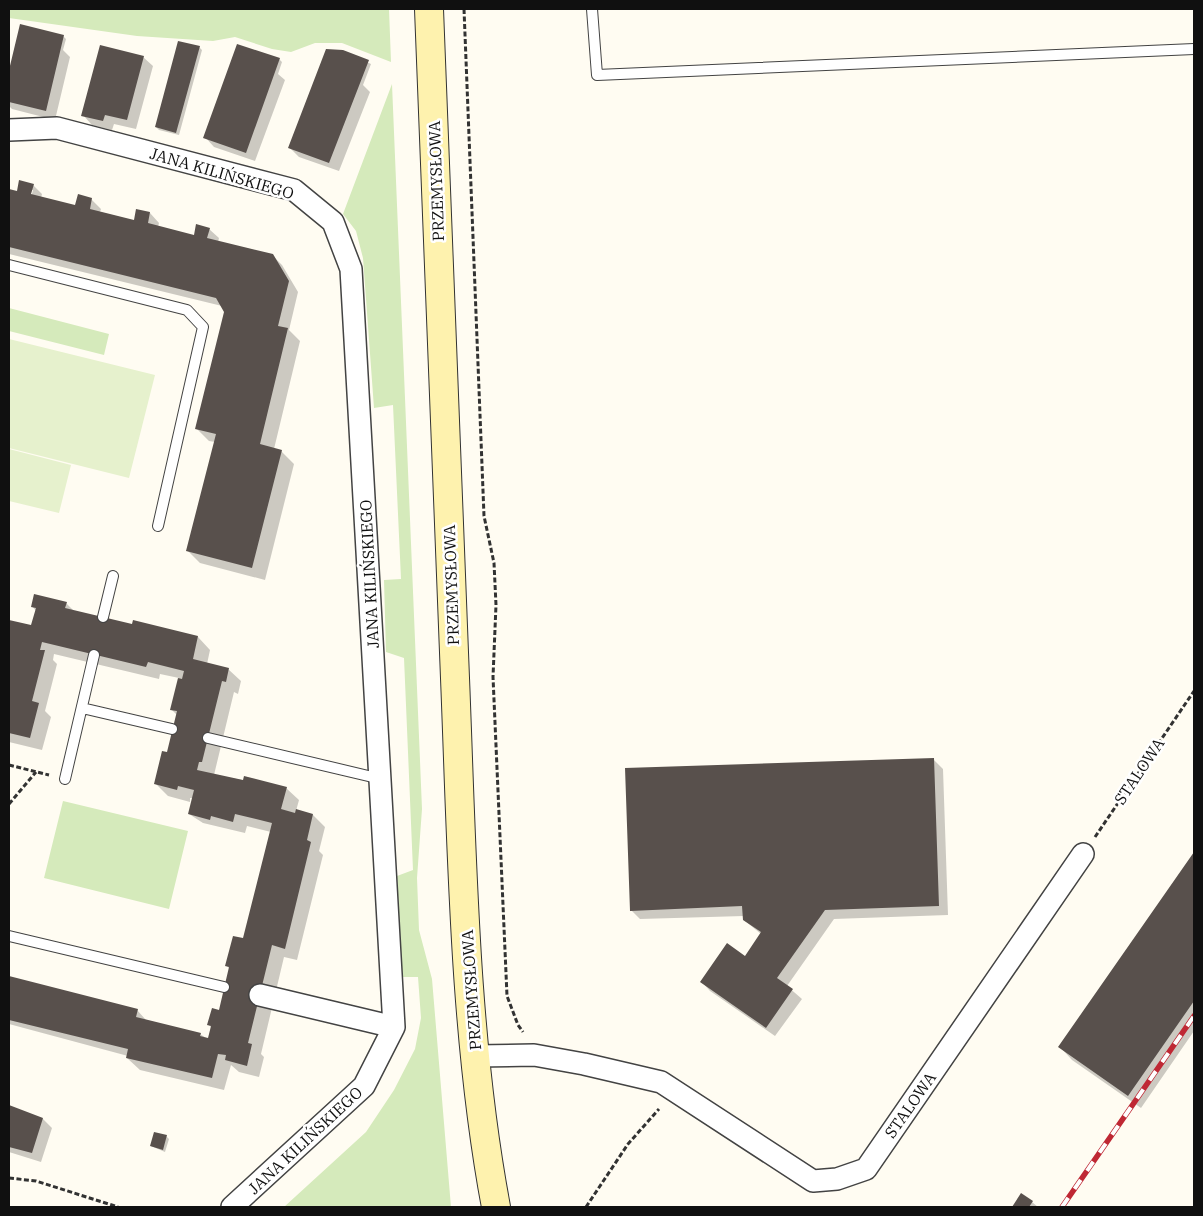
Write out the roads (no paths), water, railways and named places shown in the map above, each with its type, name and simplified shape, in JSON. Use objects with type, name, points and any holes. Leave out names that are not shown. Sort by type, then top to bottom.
[{"type":"main road","name":"PRZEMYSŁOWA","points":[[429,9],[459,797],[476,1056],[487,1161],[496,1207]]},
{"type":"main road","name":"PRZEMYSŁOWA","points":[[486,1207],[487,1161]]},
{"type":"street","name":"JANA KILIŃSKIEGO","points":[[9,130],[57,128],[294,190],[333,222],[351,269],[394,1027],[364,1086],[232,1207]]},
{"type":"street","name":"STALOWA","points":[[476,1056],[534,1055],[584,1064],[661,1082],[813,1181],[837,1179],[866,1169],[1083,854]]},
{"type":"street","points":[[260,995],[394,1027]]},
{"type":"lane","points":[[592,9],[597,75],[1194,49]]},
{"type":"lane","points":[[9,265],[187,310],[203,327],[158,526]]},
{"type":"lane","points":[[103,617],[113,576]]},
{"type":"lane","points":[[65,779],[94,655]]},
{"type":"lane","points":[[82,708],[172,729]]},
{"type":"lane","points":[[208,738],[381,779]]},
{"type":"lane","points":[[9,936],[224,987]]},
{"type":"railway","points":[[1062,1207],[1194,1016]]}]
